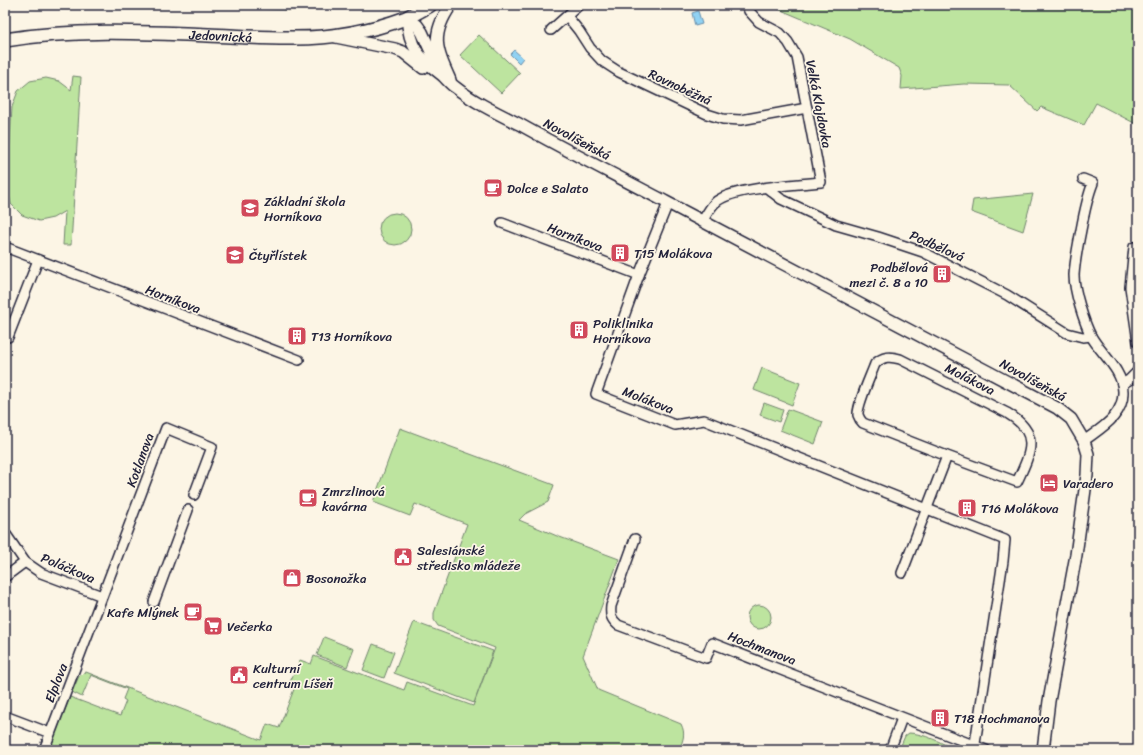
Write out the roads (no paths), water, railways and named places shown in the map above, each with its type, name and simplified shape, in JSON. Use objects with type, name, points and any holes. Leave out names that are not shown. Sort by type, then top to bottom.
[{"type":"main road","name":"Jedovnická","points":[[5,40],[48,34],[69,33],[172,34],[288,38],[332,36],[362,31],[407,17],[430,5]]},
{"type":"street","points":[[451,5],[442,17],[436,43],[439,55],[453,86]]},
{"type":"street","points":[[551,30],[579,5]]},
{"type":"street","name":"Velká Klajdovka","points":[[747,5],[749,11],[759,22],[780,33],[793,49],[797,57],[821,182],[767,188]]},
{"type":"street","name":"Rovnoběžná","points":[[567,16],[590,48],[602,61],[619,72],[707,114],[723,119],[741,120],[807,108]]},
{"type":"street","name":"Novolíšeňská","points":[[407,17],[411,44],[420,56],[453,86],[483,105],[546,140],[880,313],[1057,408],[1071,419],[1084,441],[1088,454],[1087,475],[1076,555],[1049,701],[1043,750]]},
{"type":"street","points":[[332,36],[403,52],[426,70],[453,86]]},
{"type":"street","points":[[1083,179],[1093,183],[1085,210],[1078,249],[1074,275],[1076,291],[1091,336],[1115,370],[1122,384],[1122,397],[1116,414],[1084,441]]},
{"type":"street","points":[[702,221],[714,204],[726,196],[767,188]]},
{"type":"street","name":"Podbělová","points":[[767,188],[781,198],[836,224],[885,239],[929,255],[1007,294],[1067,333],[1091,336]]},
{"type":"street","name":"Molákova","points":[[668,203],[639,275],[596,394],[675,425],[704,420],[1005,540],[1004,561],[974,748]]},
{"type":"street","name":"Horníkova","points":[[502,223],[639,275]]},
{"type":"street","points":[[1134,247],[1130,287],[1138,342]]},
{"type":"street","name":"Horníkova","points":[[5,248],[299,360]]},
{"type":"street","points":[[8,337],[38,260]]},
{"type":"street","name":"Molákova","points":[[883,357],[894,357],[919,368],[1016,418],[1023,425],[1029,435],[1030,451],[1017,482],[947,456],[863,423],[858,416],[860,403],[875,364],[883,357]]},
{"type":"street","points":[[1122,384],[1129,380],[1138,371]]},
{"type":"street","name":"Kotlanova","points":[[102,596],[166,428],[212,447],[194,495]]},
{"type":"street","points":[[902,573],[947,456]]},
{"type":"street","points":[[154,602],[188,510]]},
{"type":"street","name":"Poláčkova","points":[[5,533],[25,562],[41,573],[102,596]]},
{"type":"street","name":"Hochmanova","points":[[635,539],[611,606],[610,614],[612,620],[618,626],[706,658],[712,643],[974,748],[986,750]]},
{"type":"street","name":"Poláčkova","points":[[5,577],[25,562]]},
{"type":"street","name":"Elplova","points":[[44,750],[102,596]]},
{"type":"street","points":[[5,716],[50,733]]},
{"type":"street","points":[[890,750],[902,718]]},
{"type":"water","points":[[698,11],[702,24],[695,26],[692,13]]},
{"type":"water","points":[[514,50],[523,58],[519,63],[510,54]]},
{"type":"place","name":"Dolce e Salato","points":[[493,188]]},
{"type":"place","name":"Základní škola Horníkova","points":[[250,208]]},
{"type":"place","name":"T15 Molákova","points":[[620,253]]},
{"type":"place","name":"Čtyřlístek","points":[[235,255]]},
{"type":"place","name":"Podbělová mezi č. 8 a 10","points":[[942,274]]},
{"type":"place","name":"Poliklinika Horníkova","points":[[579,330]]},
{"type":"place","name":"T13 Horníkova","points":[[297,336]]},
{"type":"place","name":"Varadero","points":[[1049,483]]},
{"type":"place","name":"Zmrzlinová kavárna","points":[[308,498]]},
{"type":"place","name":"T16 Molákova","points":[[967,508]]},
{"type":"place","name":"Salesiánské středisko mládeže","points":[[403,557]]},
{"type":"place","name":"Bosonožka","points":[[292,578]]},
{"type":"place","name":"Kafe Mlýnek","points":[[193,612]]},
{"type":"place","name":"Večerka","points":[[213,626]]},
{"type":"place","name":"Kulturní centrum Líšeň","points":[[239,675]]},
{"type":"place","name":"T18 Hochmanova","points":[[940,718]]}]
